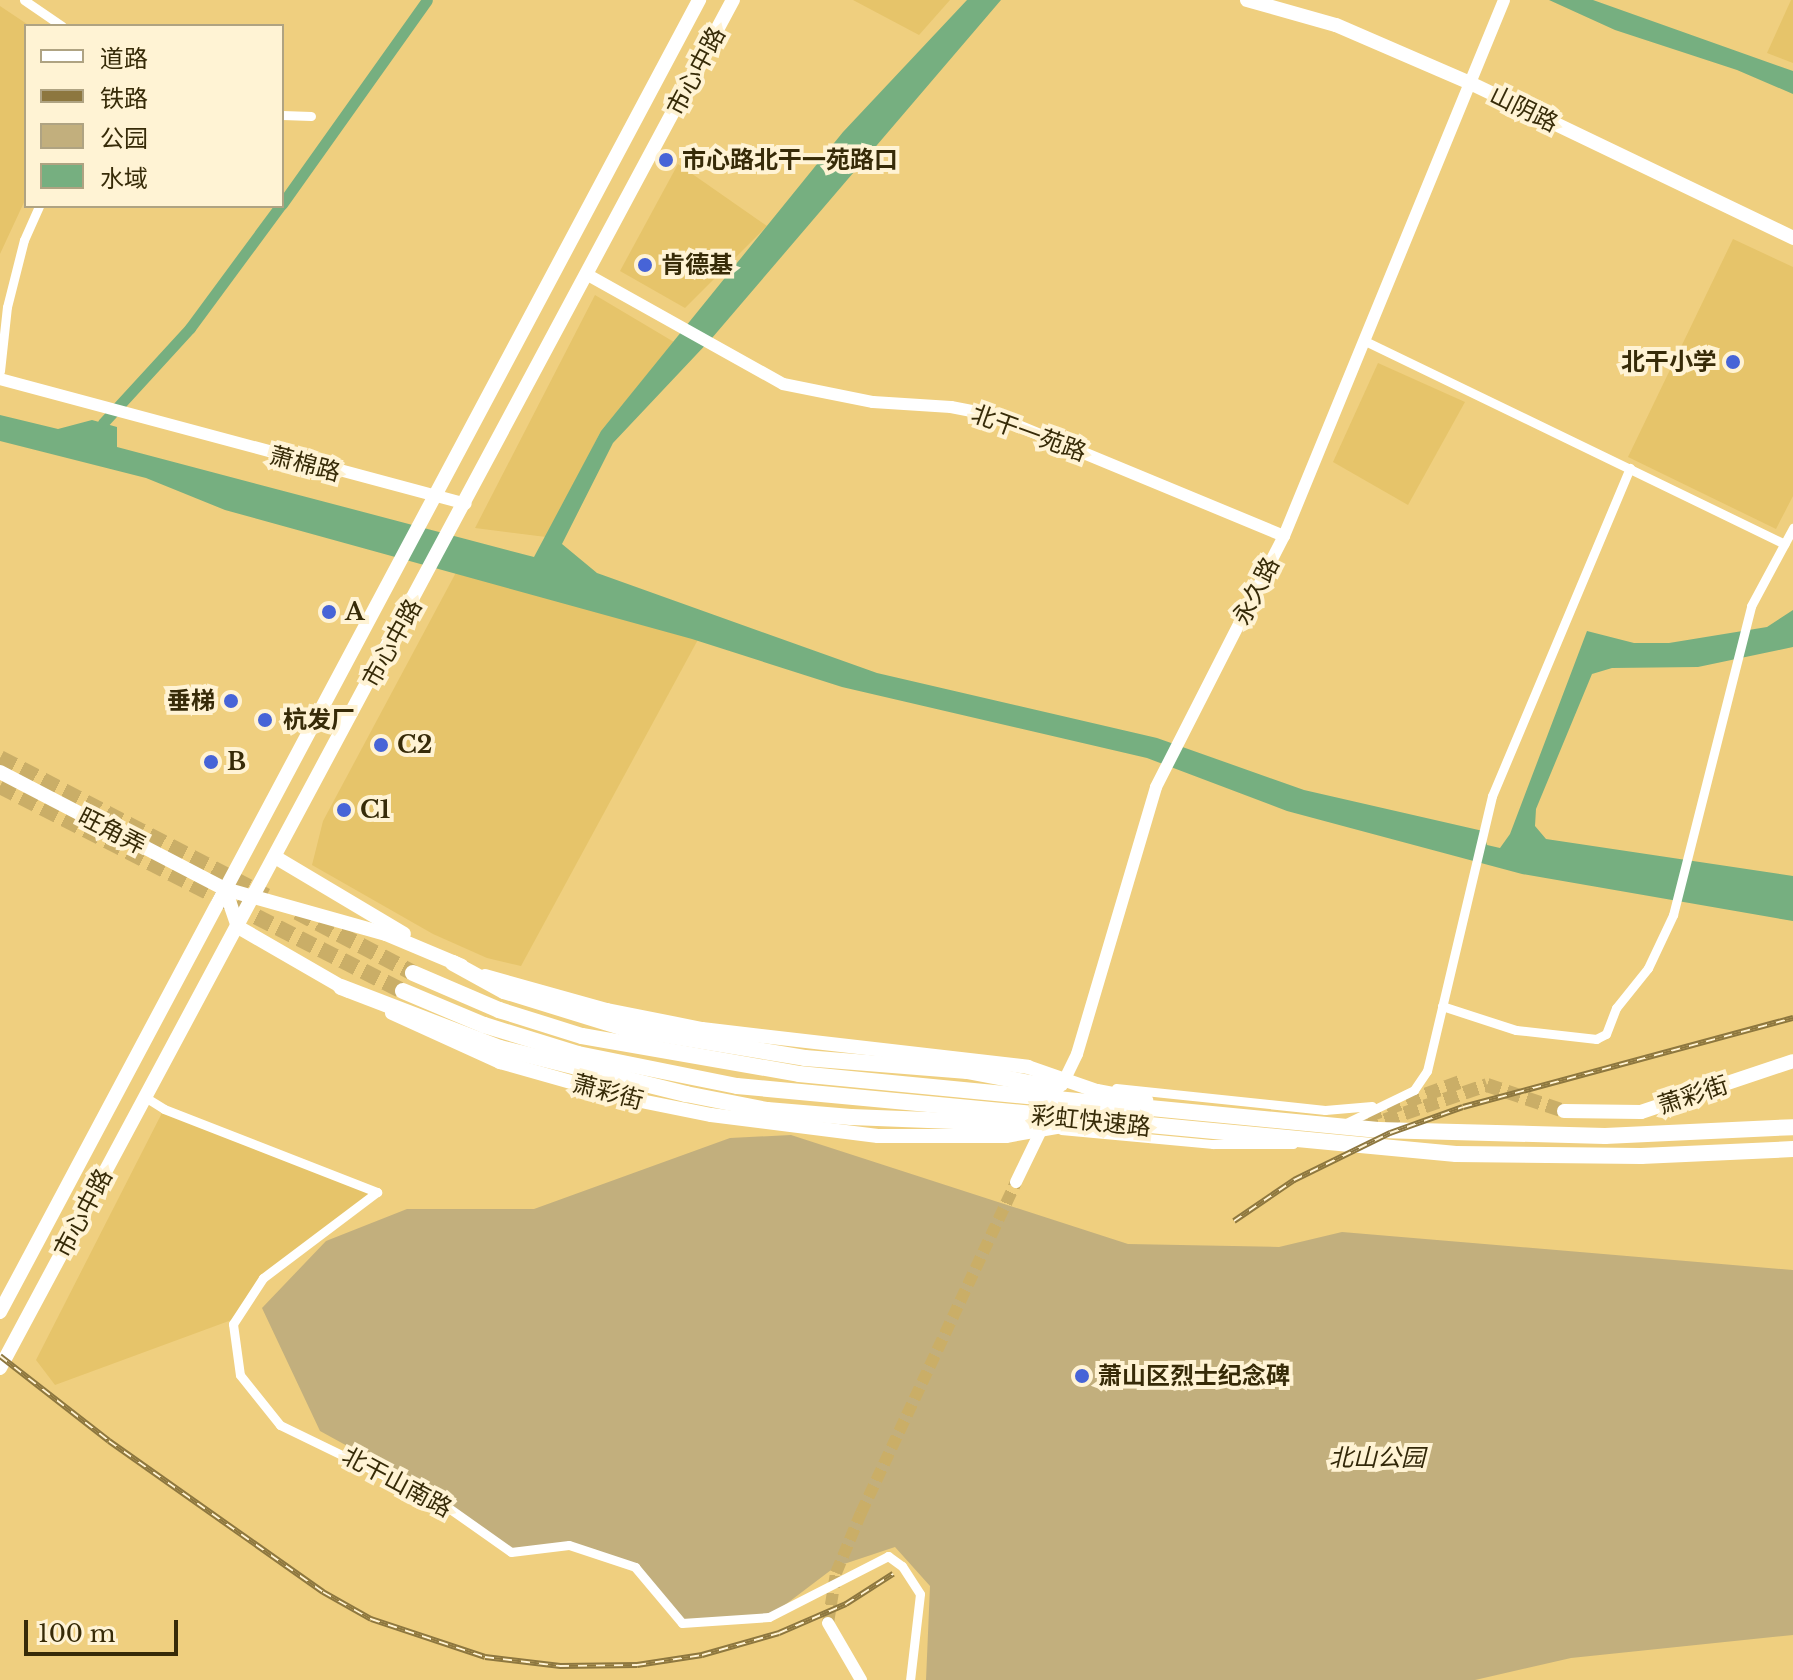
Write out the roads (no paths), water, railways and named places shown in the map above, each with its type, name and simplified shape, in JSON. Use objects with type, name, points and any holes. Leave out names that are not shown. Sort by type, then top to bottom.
[{"type":"highway","points":[[453,963],[504,991],[578,1016],[716,1046],[967,1071],[1156,1107]]},
{"type":"highway","name":"彩虹快速路","points":[[413,973],[499,1010],[582,1036],[799,1074],[1430,1133],[1620,1136],[1793,1127]]},
{"type":"highway","points":[[341,987],[500,1048],[590,1073],[767,1110],[1154,1128]]},
{"type":"highway","name":"彩虹快速路","points":[[403,991],[484,1025],[578,1054],[686,1078],[796,1093],[1456,1154],[1641,1156],[1793,1149]]},
{"type":"main road","name":"市心中路","points":[[0,1312],[431,497],[699,0]]},
{"type":"main road","name":"市心中路","points":[[0,1368],[453,530],[733,0]]},
{"type":"main road","name":"山阴路","points":[[1247,0],[1284,4],[1468,82],[1793,238]]},
{"type":"main road","name":"旺角弄","points":[[0,772],[225,889]]},
{"type":"main road","points":[[275,857],[453,963]]},
{"type":"main road","points":[[225,889],[386,934],[453,963],[607,1010],[689,1026],[1028,1067],[1064,1082],[1133,1099],[1292,1116]]},
{"type":"main road","points":[[225,889],[238,927]]},
{"type":"main road","name":"萧彩街","points":[[238,927],[341,987],[500,1062],[657,1104],[878,1136],[1006,1136],[1060,1123],[1290,1136]]},
{"type":"main road","name":"萧彩街","points":[[1565,1107],[1591,1113],[1641,1112],[1793,1061]]},
{"type":"street","points":[[24,0],[59,24]]},
{"type":"street","name":"永久路","points":[[1016,1182],[1077,1054],[1156,787],[1178,737],[1284,536],[1504,0]]},
{"type":"street","points":[[284,115],[311,116]]},
{"type":"street","points":[[0,371],[7,307],[24,240],[38,208]]},
{"type":"street","name":"北干一苑路","points":[[588,275],[719,352],[783,384],[873,402],[951,407],[992,415],[1284,536]]},
{"type":"street","points":[[1365,341],[1784,544]]},
{"type":"street","name":"萧棉路","points":[[0,379],[145,421],[466,504]]},
{"type":"street","points":[[1042,1128],[1276,1147],[1316,1137],[1387,1103],[1423,1081],[1492,796],[1630,468]]},
{"type":"street","points":[[1442,1006],[1516,1030],[1596,1039],[1606,1034],[1616,1008],[1648,968],[1673,915],[1747,623],[1793,528]]},
{"type":"street","points":[[1064,1082],[1325,1110],[1387,1103]]},
{"type":"street","name":"北干山南路","points":[[145,1097],[377,1192],[263,1278],[233,1324],[240,1375],[280,1425],[443,1504],[511,1552],[569,1545],[635,1567],[682,1623],[769,1617],[888,1556],[902,1566],[920,1594],[910,1680]]},
{"type":"street","points":[[828,1623],[861,1680]]},
{"type":"water","points":[[967,0],[1001,0],[712,338],[613,443],[562,544],[597,573],[877,673],[1157,738],[1304,790],[1483,831],[1487,845],[1500,848],[1510,834],[1587,631],[1634,643],[1669,643],[1767,627],[1793,610],[1793,647],[1698,667],[1612,668],[1592,674],[1536,809],[1535,826],[1546,839],[1793,876],[1793,921],[1522,874],[1287,811],[1147,758],[842,687],[692,639],[225,510],[146,478],[0,441],[0,415],[58,429],[92,420],[117,427],[117,447],[534,557],[601,431],[843,132]]},
{"type":"water","points":[[1549,0],[1593,0],[1793,71],[1793,94],[1737,70],[1615,30]]},
{"type":"waterway","points":[[284,201],[427,0]]},
{"type":"waterway","points":[[103,423],[190,328],[279,208]]},
{"type":"tunnel","points":[[0,758],[266,896]]},
{"type":"tunnel","points":[[0,786],[403,991]]},
{"type":"tunnel","points":[[297,912],[413,973]]},
{"type":"tunnel","points":[[1367,1116],[1460,1082]]},
{"type":"tunnel","points":[[1365,1127],[1487,1085],[1564,1111]]},
{"type":"tunnel","points":[[828,1623],[836,1573],[861,1513],[1016,1182]]},
{"type":"railway","points":[[1234,1221],[1294,1180],[1390,1133],[1463,1107],[1793,1018]]},
{"type":"railway","points":[[0,1356],[109,1441],[323,1592],[371,1619],[485,1657],[560,1666],[637,1665],[702,1655],[779,1633],[846,1604],[893,1574]]},
{"type":"place","name":"市心路北干一苑路口","points":[[666,160]]},
{"type":"place","name":"肯德基","points":[[645,265]]},
{"type":"place","name":"北干小学","points":[[1733,362]]},
{"type":"place","name":"A","points":[[329,612]]},
{"type":"place","name":"垂梯","points":[[231,701]]},
{"type":"place","name":"杭发厂","points":[[265,720]]},
{"type":"place","name":"C2","points":[[381,745]]},
{"type":"place","name":"B","points":[[211,762]]},
{"type":"place","name":"C1","points":[[344,810]]},
{"type":"place","name":"萧山区烈士纪念碑","points":[[1082,1376]]},
{"type":"park label","name":"北山公园","points":[[1377,1458]]}]
